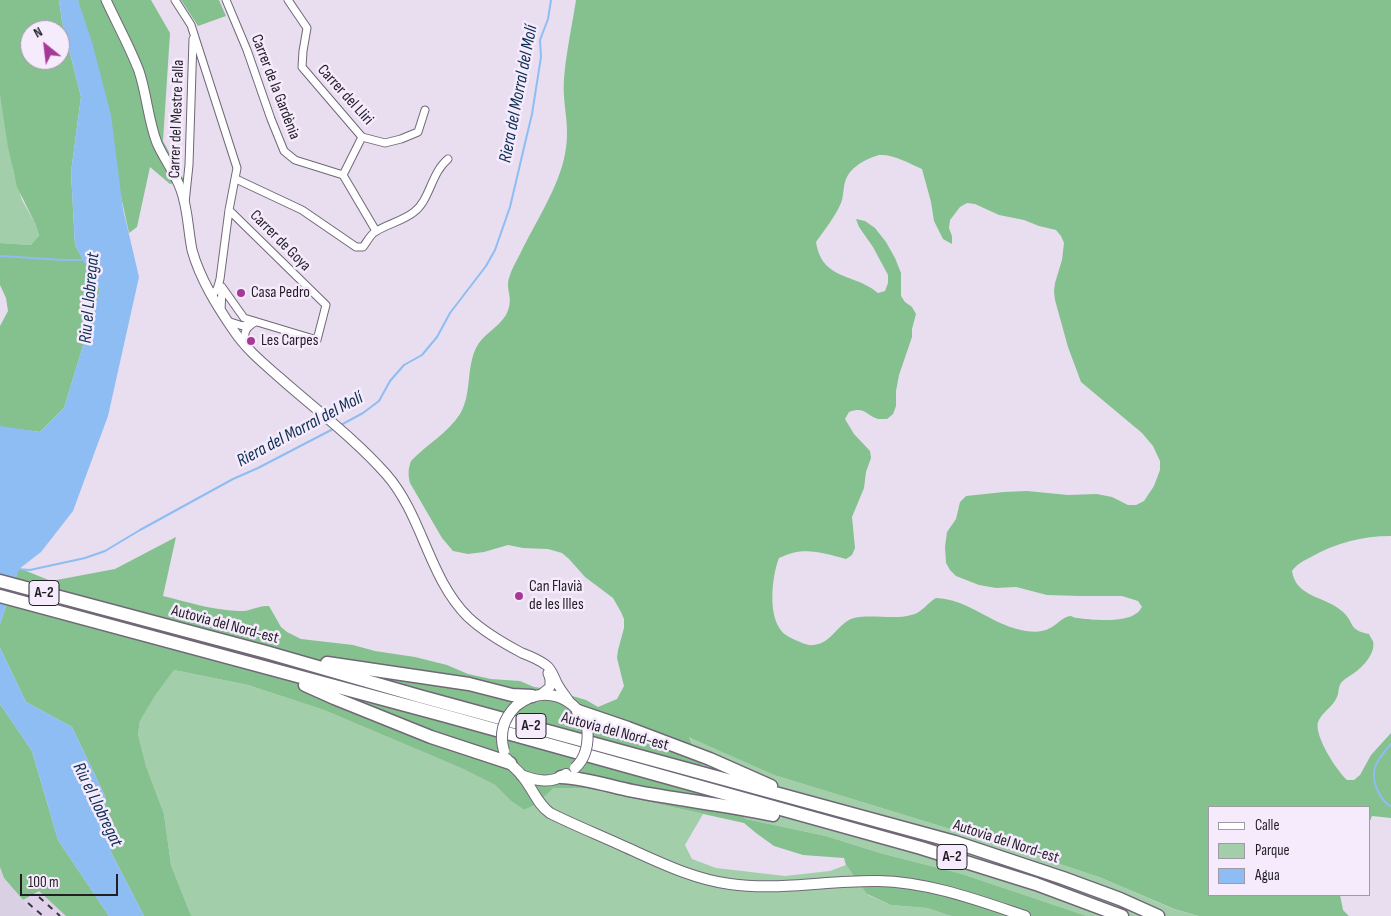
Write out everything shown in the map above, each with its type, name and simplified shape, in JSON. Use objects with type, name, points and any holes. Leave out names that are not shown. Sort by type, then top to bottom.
[{"type":"highway","name":"Autovia del Nord-est","points":[[0,581],[266,652],[419,696],[956,842],[1071,881],[1120,899],[1158,916]]},
{"type":"highway","name":"Autovia del Nord-est","points":[[0,596],[511,734],[944,855],[1036,884],[1122,916]]},
{"type":"highway","points":[[266,652],[469,684],[512,695],[536,695]]},
{"type":"highway","points":[[268,669],[431,737],[510,763]]},
{"type":"highway","points":[[578,711],[710,759],[754,777],[796,798]]},
{"type":"highway","points":[[561,777],[788,818],[838,825]]},
{"type":"main road","points":[[521,774],[531,779],[546,781],[561,777],[575,768],[584,755],[588,738],[581,714],[569,701],[559,697],[536,695],[516,706],[508,715],[503,725],[501,738],[504,751],[510,763],[521,774],[538,801],[550,813],[666,866],[715,881],[745,886],[768,887],[860,881],[902,882],[958,894],[1025,916]]},
{"type":"main road","points":[[538,801],[539,792],[546,781]]},
{"type":"street","points":[[106,0],[136,64],[156,140],[176,178],[185,204],[196,261],[211,295],[227,321],[244,345],[255,356],[352,441],[380,468],[398,489],[411,511],[439,575],[460,608],[487,633],[546,665],[551,670],[569,701]]},
{"type":"street","points":[[175,0],[191,25],[237,168],[229,210],[221,283],[221,311]]},
{"type":"street","name":"Carrer de la Gardènia","points":[[226,0],[247,50],[270,119],[284,151],[295,160],[344,175]]},
{"type":"street","name":"Carrer del Lliri","points":[[288,0],[306,28],[302,67],[362,137],[385,142],[401,139],[418,132],[426,110]]},
{"type":"street","name":"Carrer del Mestre Falla","points":[[185,204],[189,165],[193,34]]},
{"type":"street","points":[[362,137],[344,175],[376,231]]},
{"type":"street","points":[[236,179],[302,210],[356,247],[363,247],[376,231],[415,212],[423,201],[439,169],[448,159]]},
{"type":"street","name":"Carrer de Goya","points":[[221,283],[244,318],[317,340],[326,306],[229,210]]},
{"type":"street","points":[[211,295],[216,292],[221,283]]},
{"type":"street","name":"Carrer de Goya","points":[[227,321],[243,326],[254,322]]},
{"type":"street","points":[[244,345],[244,332],[254,322]]},
{"type":"street","points":[[536,695],[550,687],[548,672],[539,661]]},
{"type":"shaded area","points":[[0,867],[4,878],[36,916],[0,916]]},
{"type":"shaded area","points":[[39,890],[66,916],[36,916],[23,900]]},
{"type":"green space","points":[[0,0],[59,0],[62,20],[20,20],[20,70],[70,70],[70,53],[81,97],[71,172],[75,245],[100,290],[64,408],[40,432],[0,427],[0,326],[8,311],[6,298],[0,285],[0,243],[31,245],[39,236],[35,223],[17,187],[8,147],[0,96]]},
{"type":"green space","points":[[78,0],[151,0],[170,33],[163,141],[184,180],[170,184],[150,167],[137,227],[129,233]]},
{"type":"green space","points":[[181,0],[219,0],[226,16],[198,26]]},
{"type":"green space","points":[[576,0],[1391,0],[1391,536],[1370,537],[1340,544],[1305,560],[1292,571],[1299,587],[1343,612],[1355,628],[1369,634],[1373,641],[1371,655],[1358,670],[1341,683],[1335,701],[1320,718],[1318,728],[1319,736],[1327,753],[1347,780],[1354,780],[1360,775],[1371,755],[1391,733],[1391,818],[1372,816],[1371,818],[1371,806],[1208,806],[1208,896],[1340,896],[1343,910],[1349,916],[1199,916],[1174,909],[1099,877],[999,844],[774,775],[689,737],[709,780],[746,819],[826,836],[880,853],[962,874],[1087,916],[951,916],[927,908],[891,905],[867,894],[846,865],[844,858],[803,855],[774,846],[744,823],[586,788],[554,788],[535,805],[524,810],[511,801],[495,785],[461,768],[324,710],[248,685],[174,670],[140,721],[138,734],[146,766],[164,814],[171,865],[192,916],[144,916],[111,852],[105,796],[72,727],[26,702],[0,648],[0,624],[19,568],[51,581],[115,569],[176,537],[163,596],[229,610],[242,611],[269,606],[281,627],[301,639],[353,645],[375,651],[415,657],[447,665],[468,674],[491,679],[520,681],[534,687],[549,689],[586,700],[598,707],[617,699],[624,686],[617,658],[624,628],[624,619],[613,598],[585,577],[562,553],[548,549],[508,545],[484,552],[468,554],[453,551],[442,538],[410,483],[409,475],[411,461],[443,433],[460,414],[466,398],[471,364],[476,348],[499,324],[509,309],[508,283],[511,272],[558,179],[567,144],[564,79]],"holes":[[[879,155],[890,156],[922,169],[934,221],[943,239],[952,244],[949,228],[950,220],[960,207],[967,203],[975,204],[999,215],[1024,220],[1056,230],[1064,243],[1062,260],[1055,283],[1055,300],[1068,347],[1081,382],[1142,433],[1153,446],[1160,461],[1160,470],[1154,486],[1144,501],[1136,505],[1128,505],[1112,497],[1097,494],[1068,495],[1027,491],[966,496],[960,502],[956,519],[947,532],[945,547],[946,563],[956,576],[979,585],[996,588],[1016,587],[1047,595],[1122,596],[1138,601],[1142,607],[1138,613],[1117,620],[1083,619],[1070,616],[1047,630],[1028,631],[1009,627],[958,602],[936,598],[911,615],[854,618],[843,624],[825,641],[820,644],[811,645],[788,637],[776,622],[772,594],[779,558],[796,552],[812,551],[846,559],[852,555],[855,548],[852,517],[864,488],[866,472],[871,458],[870,451],[854,434],[845,419],[849,412],[854,410],[862,411],[878,419],[887,419],[893,414],[896,406],[899,375],[912,337],[916,314],[901,296],[901,273],[895,258],[875,228],[865,221],[856,219],[888,275],[885,291],[878,293],[832,270],[819,255],[816,242],[839,208],[845,181],[852,170],[856,166]]]},
{"type":"green space","points":[[0,96],[14,174],[22,200],[35,223],[39,237],[31,245],[0,243]]},
{"type":"green space","points":[[174,670],[248,685],[324,710],[461,768],[495,785],[511,801],[524,810],[535,805],[554,788],[586,788],[703,814],[685,845],[692,859],[716,868],[785,876],[830,871],[846,865],[868,895],[891,905],[927,908],[951,916],[192,916],[171,865],[164,814],[146,766],[138,734],[140,721]]},
{"type":"green space","points":[[0,704],[32,751],[58,840],[109,916],[66,916],[39,891],[23,900],[4,878],[0,867]]},
{"type":"green space","points":[[689,736],[774,775],[999,844],[1099,877],[1173,909],[1199,916],[1087,916],[962,874],[880,853],[826,836],[746,819],[709,780]]},
{"type":"water","points":[[59,0],[78,0],[92,42],[111,115],[123,209],[139,277],[108,416],[73,511],[41,552],[19,569],[0,624],[0,426],[40,432],[64,408],[100,290],[75,245],[71,172],[81,97],[70,53],[70,20],[62,20]]},
{"type":"water","name":"Riu el Llobregat","points":[[0,648],[26,702],[72,727],[105,796],[111,852],[144,916],[109,916],[58,840],[32,751],[0,704]]},
{"type":"waterway","name":"Riera del Morral del Molí","points":[[339,426],[363,413],[379,401],[390,381],[404,365],[422,355],[437,337],[450,313],[486,266],[495,250],[510,207],[532,114],[541,57],[540,40],[548,19],[551,0]]},
{"type":"waterway","name":"Riu el Llobregat","points":[[0,256],[85,260]]},
{"type":"waterway","name":"Riera del Morral del Molí","points":[[16,569],[30,570],[85,558],[105,551],[233,479],[335,428]]},
{"type":"waterway","points":[[1391,744],[1378,761],[1374,772],[1375,784],[1382,798],[1391,806]]},
{"type":"railway","points":[[39,897],[60,916]]},
{"type":"railway","points":[[28,903],[43,916]]},
{"type":"place","name":"Casa Pedro","points":[[241,293]]},
{"type":"place","name":"Les Carpes","points":[[251,341]]},
{"type":"place","name":"Can Flavià de les Illes","points":[[519,596]]}]
